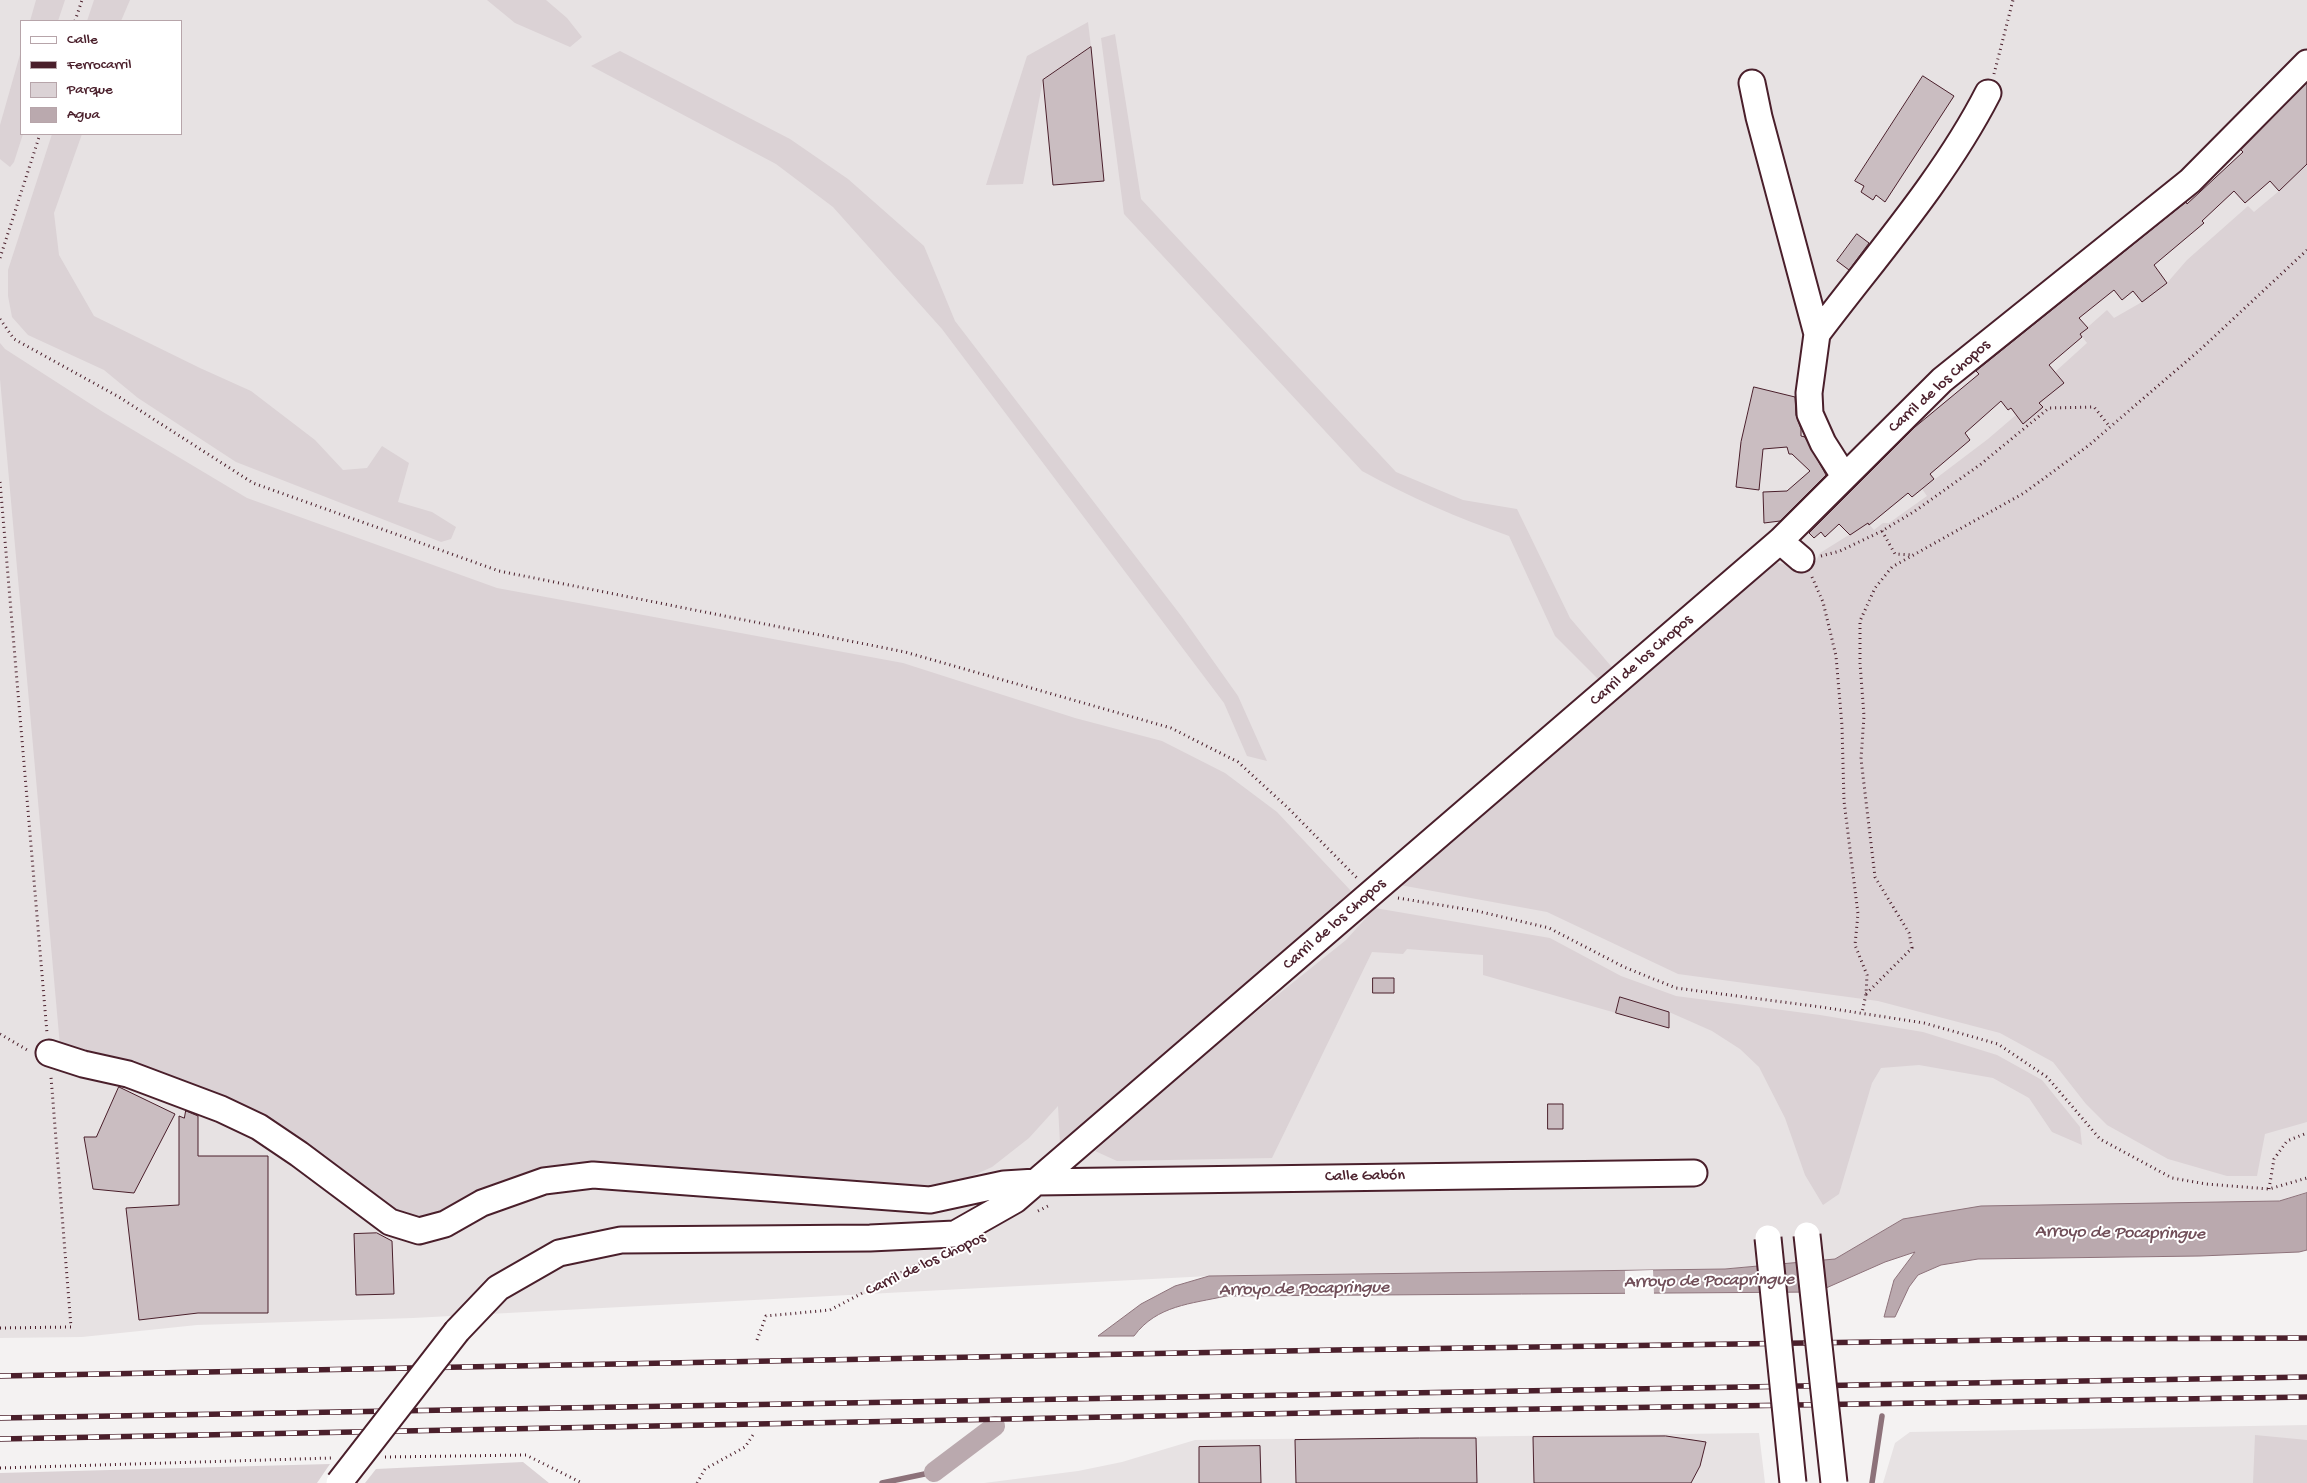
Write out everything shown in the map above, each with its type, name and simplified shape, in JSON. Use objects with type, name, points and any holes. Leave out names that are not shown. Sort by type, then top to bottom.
[{"type":"street","name":"Carril de los Chopos","points":[[952,1245],[1015,1200],[1780,541],[1942,380],[2190,181],[2307,63]]},
{"type":"street","points":[[1752,83],[1759,117],[1817,334],[1809,393],[1810,414],[1823,443],[1844,476]]},
{"type":"street","points":[[1817,334],[1932,183],[1971,126],[1988,94]]},
{"type":"street","points":[[1780,541],[1801,559]]},
{"type":"street","name":"Calle Gabón","points":[[49,1053],[83,1064],[128,1074],[221,1109],[259,1127],[299,1154],[390,1222],[419,1231],[445,1224],[482,1202],[544,1181],[593,1175],[930,1200],[1004,1184],[1036,1182],[1694,1173]]},
{"type":"street","points":[[1807,1235],[1834,1483]]},
{"type":"street","points":[[339,1483],[457,1331],[498,1288],[559,1253],[621,1240],[870,1238],[952,1245]]},
{"type":"street","points":[[1768,1238],[1793,1483]]},
{"type":"path","points":[[76,20],[82,0]]},
{"type":"path","points":[[1988,94],[2013,0]]},
{"type":"path","points":[[0,258],[40,135]]},
{"type":"path","points":[[1866,994],[1912,948],[1909,933],[1875,877],[1861,759],[1864,716],[1860,662],[1860,621],[1875,588],[1892,567],[2024,494],[2110,427],[2202,348],[2307,250]]},
{"type":"path","points":[[0,318],[14,339],[119,397],[253,483],[499,571],[905,652],[1171,728],[1238,762],[1287,807],[1372,893],[1477,911],[1549,928],[1624,967],[1676,988],[1862,1013],[1924,1024],[1998,1044],[2047,1077],[2100,1138],[2172,1178],[2206,1184],[2269,1189],[2307,1178]]},
{"type":"path","points":[[1862,1013],[1867,975],[1854,945],[1858,914],[1844,801],[1842,726],[1836,656],[1823,602],[1801,559],[1840,552],[1882,531],[1915,511],[1981,464],[2049,408],[2094,406],[2110,427]]},
{"type":"path","points":[[0,482],[71,1327],[0,1328]]},
{"type":"path","points":[[1882,531],[1895,554],[1915,555]]},
{"type":"path","points":[[0,1034],[33,1053],[49,1053]]},
{"type":"path","points":[[2269,1189],[2274,1159],[2287,1141],[2307,1133]]},
{"type":"path","points":[[1034,1213],[1057,1201],[1063,1182]]},
{"type":"path","name":"Carril de los Chopos","points":[[757,1340],[766,1316],[830,1310],[952,1245]]},
{"type":"path","points":[[698,1483],[705,1469],[745,1448],[753,1435]]},
{"type":"path","points":[[384,1457],[526,1455],[582,1483]]},
{"type":"path","points":[[0,1468],[336,1458]]},
{"type":"shaded area","points":[[0,0],[2307,0],[2307,1193],[2279,1201],[1903,1219],[1835,1259],[1725,1269],[1209,1276],[413,1318],[197,1325],[82,1337],[0,1338]]},
{"type":"shaded area","points":[[2307,1425],[2307,1483],[1883,1483],[1895,1443],[1910,1432]]},
{"type":"shaded area","points":[[1759,1433],[1765,1483],[984,1483],[1078,1471],[1122,1462],[1195,1440]]},
{"type":"green space","points":[[36,0],[65,0],[58,20],[30,20]]},
{"type":"green space","points":[[94,0],[130,0],[121,20],[87,20]]},
{"type":"green space","points":[[487,0],[546,0],[567,18],[582,37],[570,47],[515,23]]},
{"type":"green space","points":[[1088,22],[1091,47],[1043,80],[1023,184],[986,185],[1027,56]]},
{"type":"green space","points":[[1115,34],[1141,199],[1396,472],[1463,500],[1517,509],[1570,618],[1616,672],[1603,684],[1555,636],[1509,536],[1434,507],[1362,471],[1124,214],[1101,38]]},
{"type":"green space","points":[[620,51],[790,139],[848,179],[924,246],[955,321],[1182,617],[1238,696],[1267,761],[1247,756],[1224,703],[942,329],[833,207],[776,164],[591,66]]},
{"type":"green space","points":[[20,55],[20,135],[23,135],[14,162],[10,167],[0,159],[0,125]]},
{"type":"green space","points":[[52,135],[82,135],[54,213],[59,255],[94,316],[251,391],[315,440],[343,470],[367,468],[382,446],[409,463],[398,502],[432,512],[456,527],[451,539],[441,542],[236,462],[138,398],[104,370],[28,335],[12,317],[8,296],[8,270]]},
{"type":"green space","points":[[2307,139],[2307,1122],[2265,1134],[2257,1176],[2227,1176],[2168,1159],[2107,1125],[2086,1104],[2053,1062],[2000,1033],[1878,1001],[1678,974],[1547,912],[1400,885],[1769,561],[1798,567],[1816,561],[1820,553],[1868,523],[1874,530],[1883,523],[1889,523],[1927,496],[1922,489],[1988,439],[2016,415],[2023,423],[2042,407],[2033,395],[2064,383],[2055,372],[2087,343],[2080,334],[2107,310],[2114,318],[2142,302],[2167,283],[2187,260],[2248,206],[2254,212],[2279,191],[2305,166]]},
{"type":"green space","points":[[0,343],[5,349],[103,412],[247,498],[497,588],[903,663],[1075,718],[1162,741],[1225,773],[1277,812],[1351,891],[1060,1144],[1058,1106],[1029,1138],[992,1167],[941,1190],[613,1165],[421,1220],[396,1213],[301,1141],[60,1046],[0,379]]},
{"type":"green space","points":[[1375,908],[1550,938],[1621,976],[1676,996],[1820,1015],[1923,1032],[1997,1055],[2042,1080],[2080,1127],[2082,1145],[2052,1132],[2029,1098],[1993,1078],[1919,1065],[1881,1068],[1872,1083],[1839,1194],[1823,1205],[1805,1175],[1785,1118],[1759,1067],[1740,1049],[1712,1031],[1669,1012],[1620,998],[1616,1013],[1483,975],[1483,955],[1407,949],[1403,954],[1372,952],[1272,1158],[1117,1161],[1095,1151],[1209,1050],[1346,940]]},
{"type":"green space","points":[[2255,1435],[2307,1440],[2307,1483],[2253,1483]]},
{"type":"green space","points":[[523,1462],[549,1483],[365,1483],[376,1469]]},
{"type":"green space","points":[[330,1464],[317,1483],[0,1483],[0,1473]]},
{"type":"water","points":[[2307,1193],[2307,1250],[2299,1252],[2200,1256],[1978,1259],[1941,1265],[1918,1275],[1909,1287],[1895,1317],[1884,1317],[1894,1280],[1915,1252],[1885,1262],[1817,1292],[1226,1296],[1176,1307],[1164,1312],[1143,1326],[1134,1336],[1098,1336],[1141,1304],[1175,1286],[1209,1276],[1725,1269],[1835,1259],[1903,1219],[1981,1206],[2279,1201]]},
{"type":"pier","points":[[1653,1270],[1654,1294],[1625,1294],[1625,1271]]},
{"type":"building","points":[[1091,47],[1104,181],[1053,185],[1043,80]]},
{"type":"building","points":[[1923,76],[1954,96],[1885,202],[1876,195],[1873,200],[1861,192],[1864,186],[1855,181]]},
{"type":"building","points":[[2307,83],[2307,164],[2279,191],[2270,181],[2245,203],[2234,191],[2202,221],[2204,223],[2154,265],[2167,283],[2142,302],[2133,291],[2122,300],[2114,290],[2079,318],[2088,328],[2080,334],[2082,337],[2049,365],[2064,383],[2039,403],[2043,407],[2023,424],[2011,408],[2008,410],[2001,401],[1965,433],[1970,440],[1930,474],[1934,479],[1912,497],[1908,493],[1869,525],[1868,523],[1850,535],[1839,524],[1825,537],[1821,532],[1814,538],[1809,533],[1915,427],[1979,374],[1976,371],[2186,202],[2187,204],[2243,152],[2241,150]]},
{"type":"building","points":[[1857,234],[1869,243],[1849,270],[1837,261]]},
{"type":"building","points":[[1754,387],[1795,397],[1796,415],[1801,429],[1801,436],[1805,437],[1826,475],[1780,521],[1764,523],[1763,492],[1787,491],[1810,471],[1792,454],[1789,454],[1787,447],[1763,449],[1759,490],[1736,487],[1741,442]]},
{"type":"building","points":[[1373,978],[1394,978],[1394,993],[1373,993]]},
{"type":"building","points":[[1620,997],[1669,1012],[1669,1028],[1616,1013]]},
{"type":"building","points":[[119,1087],[175,1114],[134,1193],[93,1189],[84,1137],[96,1137]]},
{"type":"building","points":[[1548,1104],[1563,1104],[1563,1129],[1548,1129]]},
{"type":"building","points":[[186,1111],[198,1116],[198,1156],[268,1156],[268,1313],[198,1313],[139,1320],[126,1208],[179,1205],[179,1116],[184,1118]]},
{"type":"building","points":[[377,1233],[392,1241],[394,1294],[356,1295],[354,1234]]},
{"type":"building","points":[[1666,1436],[1706,1442],[1700,1466],[1691,1483],[1534,1483],[1533,1437]]},
{"type":"building","points":[[1476,1438],[1477,1483],[1296,1483],[1295,1440]]},
{"type":"building","points":[[1260,1446],[1261,1483],[1199,1483],[1199,1447]]},
{"type":"waterway","points":[[1872,1483],[1882,1416]]},
{"type":"waterway","name":"Arroyo de Pocapringue","points":[[934,1472],[995,1426]]},
{"type":"waterway","name":"Arroyo de Pocapringue","points":[[882,1483],[934,1472]]},
{"type":"railway","points":[[0,1376],[1336,1350],[2072,1339],[2307,1338]]},
{"type":"railway","points":[[0,1418],[2307,1377]]},
{"type":"railway","points":[[0,1439],[1411,1411],[2307,1397]]}]
